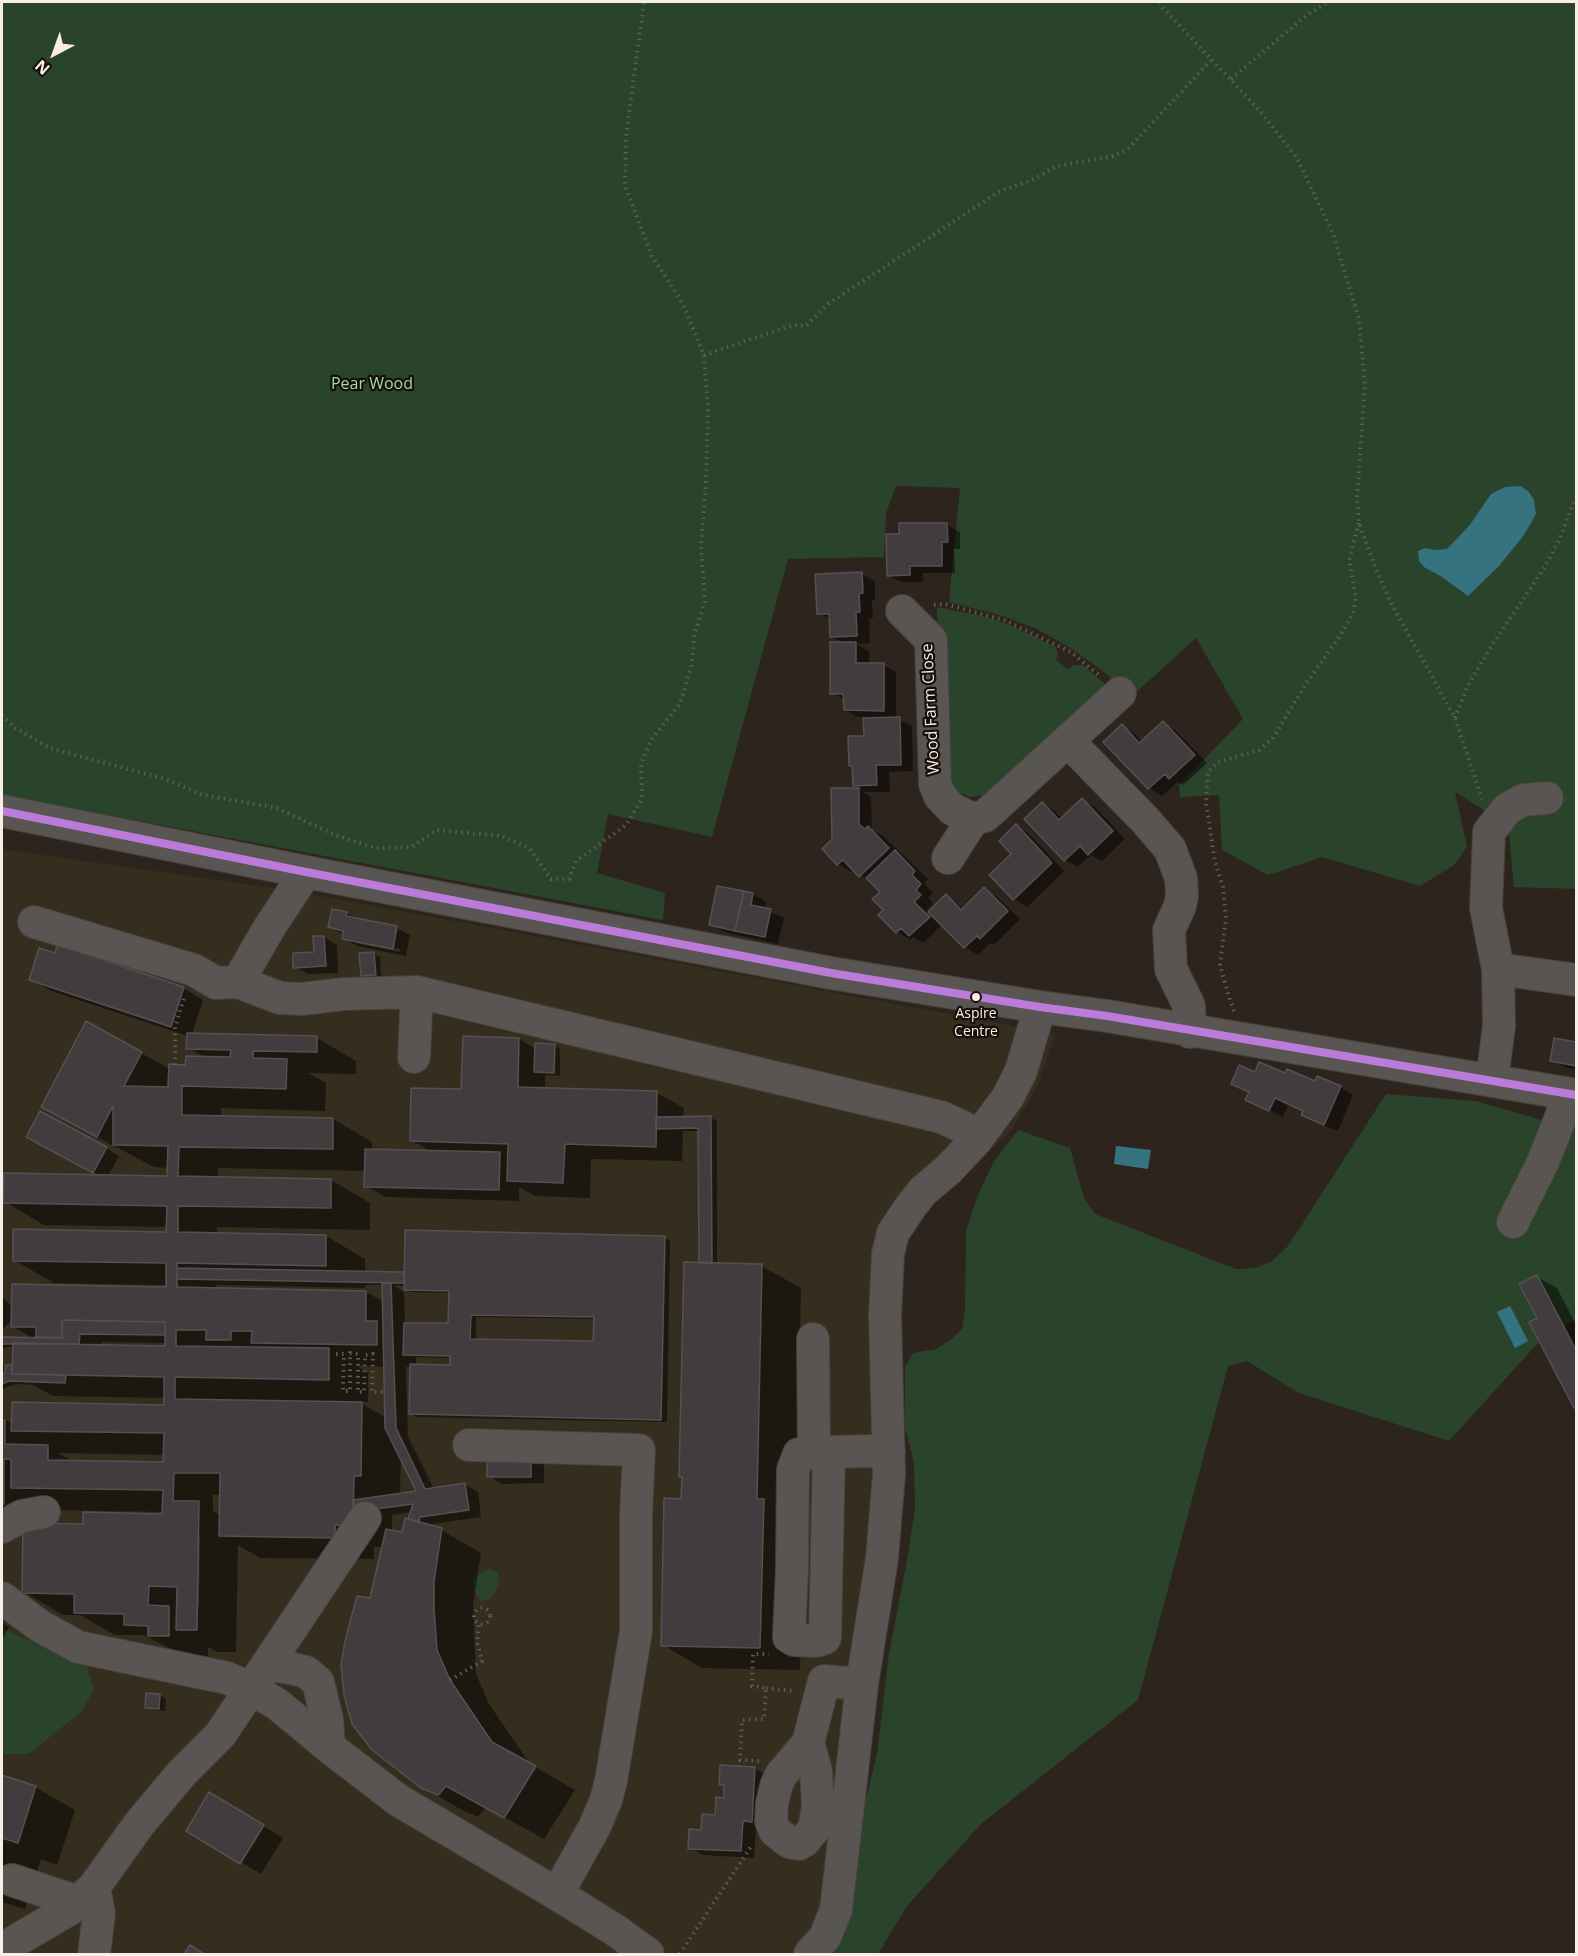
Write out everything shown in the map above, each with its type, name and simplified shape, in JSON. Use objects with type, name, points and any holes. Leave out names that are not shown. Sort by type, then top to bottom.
[{"type":"street","name":"Wood Farm Close","points":[[907,616],[931,640],[935,784],[940,796],[952,809],[973,819]]},
{"type":"street","points":[[948,858],[973,819],[985,816],[1120,693]]},
{"type":"street","points":[[1068,741],[1170,849],[1181,878],[1182,896],[1169,930],[1171,969],[1189,1006],[1190,1032]]},
{"type":"street","points":[[1492,1080],[1499,1026],[1498,969],[1486,908],[1489,832],[1507,808],[1523,800],[1547,798]]},
{"type":"street","points":[[2,811],[306,873],[831,974],[1107,1016],[1190,1032],[1574,1095],[1512,1222]]},
{"type":"street","points":[[238,982],[269,928],[306,873]]},
{"type":"street","points":[[34,922],[194,970],[216,983],[238,982],[280,998],[302,999],[344,994],[417,992],[941,1117],[963,1127],[977,1139]]},
{"type":"street","points":[[1498,969],[1576,980]]},
{"type":"street","points":[[414,1057],[417,992]]},
{"type":"street","points":[[810,1954],[825,1937],[836,1910],[862,1684],[882,1558],[888,1503],[889,1452],[885,1284],[893,1233],[902,1217],[923,1191],[949,1169],[977,1139],[1008,1097],[1021,1071],[1040,1007]]},
{"type":"street","points":[[813,1339],[814,1453],[826,1630],[825,1638],[816,1641],[794,1640],[789,1637],[793,1470],[814,1453],[889,1452]]},
{"type":"street","points":[[469,1445],[639,1450],[636,1515],[636,1631],[611,1781],[603,1809],[557,1894]]},
{"type":"street","points":[[2,1527],[22,1516],[44,1512]]},
{"type":"street","points":[[2,1949],[44,1926],[86,1895],[140,1823],[182,1773],[220,1735],[365,1518]]},
{"type":"street","points":[[2,1599],[40,1626],[78,1647],[227,1678],[260,1677],[290,1668],[306,1672],[318,1682],[327,1719],[329,1747]]},
{"type":"street","points":[[260,1677],[277,1704],[398,1800],[557,1894],[615,1930],[648,1954]]},
{"type":"street","points":[[808,1743],[824,1681],[862,1684]]},
{"type":"street","points":[[12,1880],[86,1895],[99,1914],[94,1954]]},
{"type":"path","points":[[2,715],[15,728],[51,748],[165,779],[203,795],[277,808],[335,835],[375,848],[412,847],[436,830],[502,836],[530,849],[551,879],[569,879],[576,861],[626,825],[642,799],[641,764],[651,740],[680,704],[691,668],[695,632],[705,602],[701,546],[708,408],[704,355],[682,302],[652,256],[625,186],[626,137],[644,2]]},
{"type":"path","points":[[1160,2],[1163,8],[1260,111],[1297,158],[1333,234],[1359,320],[1365,385],[1357,497],[1359,523],[1391,603],[1425,660],[1455,718],[1482,799],[1489,832]]},
{"type":"path","points":[[1231,80],[1307,15],[1328,2]]},
{"type":"path","points":[[704,355],[793,325],[806,326],[828,304],[1000,191],[1032,180],[1057,166],[1113,156],[1128,148],[1212,59]]},
{"type":"path","points":[[1455,718],[1468,685],[1545,567],[1560,538],[1576,497]]},
{"type":"path","points":[[1237,1038],[1234,1010],[1220,964],[1226,919],[1223,886],[1215,862],[1206,801],[1208,772],[1218,762],[1259,750],[1274,738],[1307,682],[1340,636],[1353,613],[1356,597],[1349,560],[1359,523]]},
{"type":"path","points":[[907,616],[928,605],[945,604],[1004,620],[1071,652],[1120,693]]},
{"type":"path","points":[[175,1065],[175,1027],[194,970]]},
{"type":"path","points":[[336,1354],[344,1354],[343,1391],[350,1391],[350,1353],[358,1354],[357,1392],[364,1392],[365,1355],[373,1354],[372,1392],[385,1392]]},
{"type":"path","points":[[450,1680],[482,1661],[477,1642],[478,1624],[474,1615],[480,1608],[485,1609],[490,1617],[488,1622],[478,1624]]},
{"type":"path","points":[[766,1688],[804,1692]]},
{"type":"shaded area","points":[[2,849],[294,891],[1055,1034],[1038,1085],[1006,1137],[944,1185],[904,1236],[843,1935],[834,1954],[2,1954]]},
{"type":"green space","name":"Pear Wood","points":[[2,2],[1576,2],[1576,889],[1514,887],[1508,825],[1455,792],[1467,847],[1453,866],[1420,886],[1322,857],[1268,875],[1222,850],[1219,795],[1180,797],[1179,785],[1243,719],[1196,638],[1131,697],[1103,671],[1072,649],[1037,629],[1003,616],[949,602],[960,488],[896,486],[886,513],[884,557],[788,559],[712,837],[608,814],[597,873],[665,893],[663,920],[2,795]]},
{"type":"green space","points":[[937,607],[988,617],[1012,626],[1056,647],[1058,656],[1056,660],[1068,669],[1074,665],[1083,665],[1105,684],[988,795],[970,797],[954,790],[941,765]]},
{"type":"green space","points":[[1386,1094],[1476,1101],[1576,1130],[1576,1319],[1538,1343],[1449,1441],[1299,1393],[1247,1361],[1228,1366],[1138,1700],[981,1824],[907,1906],[878,1954],[834,1954],[843,1935],[855,1844],[877,1754],[889,1654],[915,1509],[914,1463],[905,1427],[905,1368],[913,1353],[936,1349],[962,1329],[965,1309],[966,1231],[977,1197],[993,1163],[1018,1130],[1070,1148],[1084,1198],[1095,1214],[1236,1269],[1255,1268],[1272,1261],[1288,1246]]},
{"type":"green space","points":[[489,1569],[498,1573],[499,1585],[490,1599],[481,1601],[474,1591],[473,1577]]},
{"type":"green space","points":[[2,1628],[87,1667],[94,1689],[82,1711],[29,1754],[2,1754]]},
{"type":"water","points":[[1521,486],[1534,500],[1536,514],[1524,535],[1499,566],[1468,596],[1424,567],[1419,561],[1418,551],[1425,548],[1447,549],[1469,526],[1491,494],[1505,487]]},
{"type":"water","points":[[1116,1146],[1151,1150],[1148,1169],[1114,1164]]},
{"type":"water","points":[[1510,1306],[1528,1341],[1515,1348],[1497,1312]]},
{"type":"building","points":[[899,523],[947,523],[948,542],[942,542],[942,566],[910,566],[910,575],[887,576],[886,534],[899,534]]},
{"type":"building","points":[[862,572],[863,593],[859,594],[860,612],[856,612],[857,636],[830,637],[829,614],[817,614],[815,574]]},
{"type":"building","points":[[830,642],[856,642],[856,663],[884,663],[884,711],[844,710],[843,694],[830,694]]},
{"type":"building","points":[[900,717],[901,765],[876,765],[877,785],[853,786],[852,766],[849,766],[848,736],[864,736],[863,718]]},
{"type":"building","points":[[1163,721],[1195,755],[1169,779],[1165,774],[1148,789],[1103,742],[1122,724],[1139,743]]},
{"type":"building","points":[[831,788],[859,788],[859,824],[865,829],[868,826],[889,848],[859,877],[843,860],[837,865],[822,849],[832,839]]},
{"type":"building","points":[[1082,798],[1113,831],[1088,855],[1080,846],[1064,861],[1024,819],[1042,802],[1059,820]]},
{"type":"building","points":[[1016,824],[1052,863],[1013,900],[989,875],[1011,854],[999,841]]},
{"type":"building","points":[[895,850],[915,871],[912,875],[921,884],[916,890],[921,895],[914,902],[930,917],[909,936],[901,928],[896,933],[878,915],[883,910],[872,899],[880,892],[866,878]]},
{"type":"building","points":[[717,886],[744,891],[735,931],[709,925]]},
{"type":"building","points":[[984,887],[1008,911],[980,939],[977,936],[964,948],[928,912],[946,894],[961,910]]},
{"type":"building","points":[[744,891],[753,893],[751,905],[771,909],[765,937],[735,931]]},
{"type":"building","points":[[332,909],[347,912],[346,916],[397,926],[393,949],[342,939],[343,931],[328,927]]},
{"type":"building","points":[[313,936],[324,936],[326,966],[293,968],[293,953],[314,952]]},
{"type":"building","points":[[57,945],[184,987],[171,1027],[29,980],[39,948],[55,953]]},
{"type":"building","points":[[374,952],[376,975],[361,976],[359,953]]},
{"type":"building","points":[[86,1021],[142,1052],[124,1086],[168,1087],[169,1064],[185,1065],[186,1056],[230,1057],[231,1050],[186,1049],[187,1033],[317,1036],[317,1052],[253,1051],[253,1058],[287,1059],[286,1089],[182,1086],[182,1115],[333,1118],[333,1149],[179,1147],[178,1176],[331,1179],[331,1208],[178,1206],[178,1232],[326,1235],[326,1266],[177,1263],[177,1287],[366,1291],[366,1321],[377,1321],[377,1345],[251,1343],[252,1331],[231,1331],[231,1340],[206,1340],[206,1330],[176,1330],[176,1346],[329,1348],[329,1380],[175,1377],[175,1399],[362,1402],[361,1476],[354,1476],[353,1525],[335,1525],[335,1538],[219,1536],[220,1473],[174,1473],[173,1501],[199,1501],[197,1630],[176,1630],[177,1587],[149,1586],[148,1605],[169,1606],[169,1636],[148,1636],[148,1626],[124,1625],[124,1614],[74,1613],[74,1594],[22,1593],[23,1523],[83,1524],[83,1512],[162,1514],[163,1490],[11,1488],[11,1459],[4,1459],[4,1504],[2,1504],[2,1420],[5,1420],[5,1444],[48,1445],[48,1460],[163,1462],[164,1433],[11,1431],[12,1402],[164,1405],[164,1377],[12,1374],[13,1343],[165,1346],[165,1322],[62,1320],[62,1338],[36,1337],[36,1327],[11,1327],[12,1284],[166,1287],[166,1263],[13,1261],[13,1229],[166,1232],[167,1206],[3,1203],[4,1173],[167,1176],[168,1146],[113,1145],[113,1106],[97,1137],[41,1107]]},
{"type":"building","points":[[463,1036],[519,1038],[518,1087],[657,1091],[656,1147],[565,1144],[563,1183],[507,1181],[508,1144],[410,1141],[411,1088],[461,1089]]},
{"type":"building","points":[[1554,1038],[1576,1042],[1576,1066],[1550,1061]]},
{"type":"building","points":[[535,1043],[555,1044],[554,1073],[534,1072]]},
{"type":"building","points":[[1259,1062],[1285,1073],[1287,1069],[1315,1081],[1317,1076],[1341,1086],[1324,1125],[1301,1115],[1303,1111],[1275,1098],[1269,1111],[1245,1100],[1249,1092],[1231,1084],[1239,1065],[1255,1072]]},
{"type":"building","points":[[40,1111],[107,1147],[93,1173],[26,1137]]},
{"type":"building","points":[[711,1116],[712,1263],[699,1263],[698,1128],[656,1129],[656,1117]]},
{"type":"building","points":[[365,1149],[500,1152],[499,1190],[364,1187]]},
{"type":"building","points":[[405,1230],[665,1236],[661,1420],[409,1414],[410,1364],[450,1365],[450,1356],[403,1355],[404,1323],[448,1323],[449,1291],[404,1290]],"holes":[[[471,1315],[594,1317],[593,1341],[470,1339]]]},
{"type":"building","points":[[684,1262],[762,1264],[757,1499],[764,1499],[760,1648],[661,1646],[664,1498],[681,1499],[682,1477],[679,1477]]},
{"type":"building","points":[[177,1268],[404,1272],[404,1283],[177,1279]]},
{"type":"building","points":[[1537,1275],[1576,1350],[1576,1407],[1574,1408],[1529,1322],[1537,1318],[1519,1284]]},
{"type":"building","points":[[382,1283],[391,1283],[396,1428],[425,1489],[465,1483],[469,1510],[420,1517],[419,1522],[408,1519],[413,1504],[353,1512],[353,1500],[416,1491],[385,1428]]},
{"type":"building","points":[[62,1320],[165,1322],[165,1335],[80,1334],[79,1344],[2,1344],[2,1337],[62,1338]]},
{"type":"building","points":[[5,1365],[12,1365],[12,1374],[66,1375],[65,1383],[9,1381],[2,1384]]},
{"type":"building","points":[[487,1456],[531,1456],[531,1477],[487,1477]]},
{"type":"building","points":[[405,1518],[442,1528],[434,1581],[434,1609],[437,1650],[450,1680],[492,1742],[536,1766],[504,1818],[446,1786],[438,1795],[421,1788],[372,1750],[352,1724],[344,1695],[341,1665],[345,1641],[357,1596],[370,1598],[386,1529],[402,1532]]},
{"type":"building","points":[[146,1693],[160,1694],[159,1709],[145,1708]]},
{"type":"building","points":[[720,1765],[755,1767],[752,1822],[743,1821],[741,1851],[688,1849],[689,1829],[701,1830],[702,1814],[715,1815],[716,1797],[724,1798],[724,1785],[719,1785]]},
{"type":"building","points":[[2,1775],[36,1786],[18,1843],[2,1838]]},
{"type":"building","points":[[209,1792],[264,1825],[240,1864],[186,1831]]},
{"type":"building","points":[[190,1945],[204,1954],[184,1954]]},
{"type":"transit line","points":[[2,811],[831,973],[1107,1016],[1576,1095]]},
{"type":"place","name":"Aspire Centre","points":[[976,997]]}]
